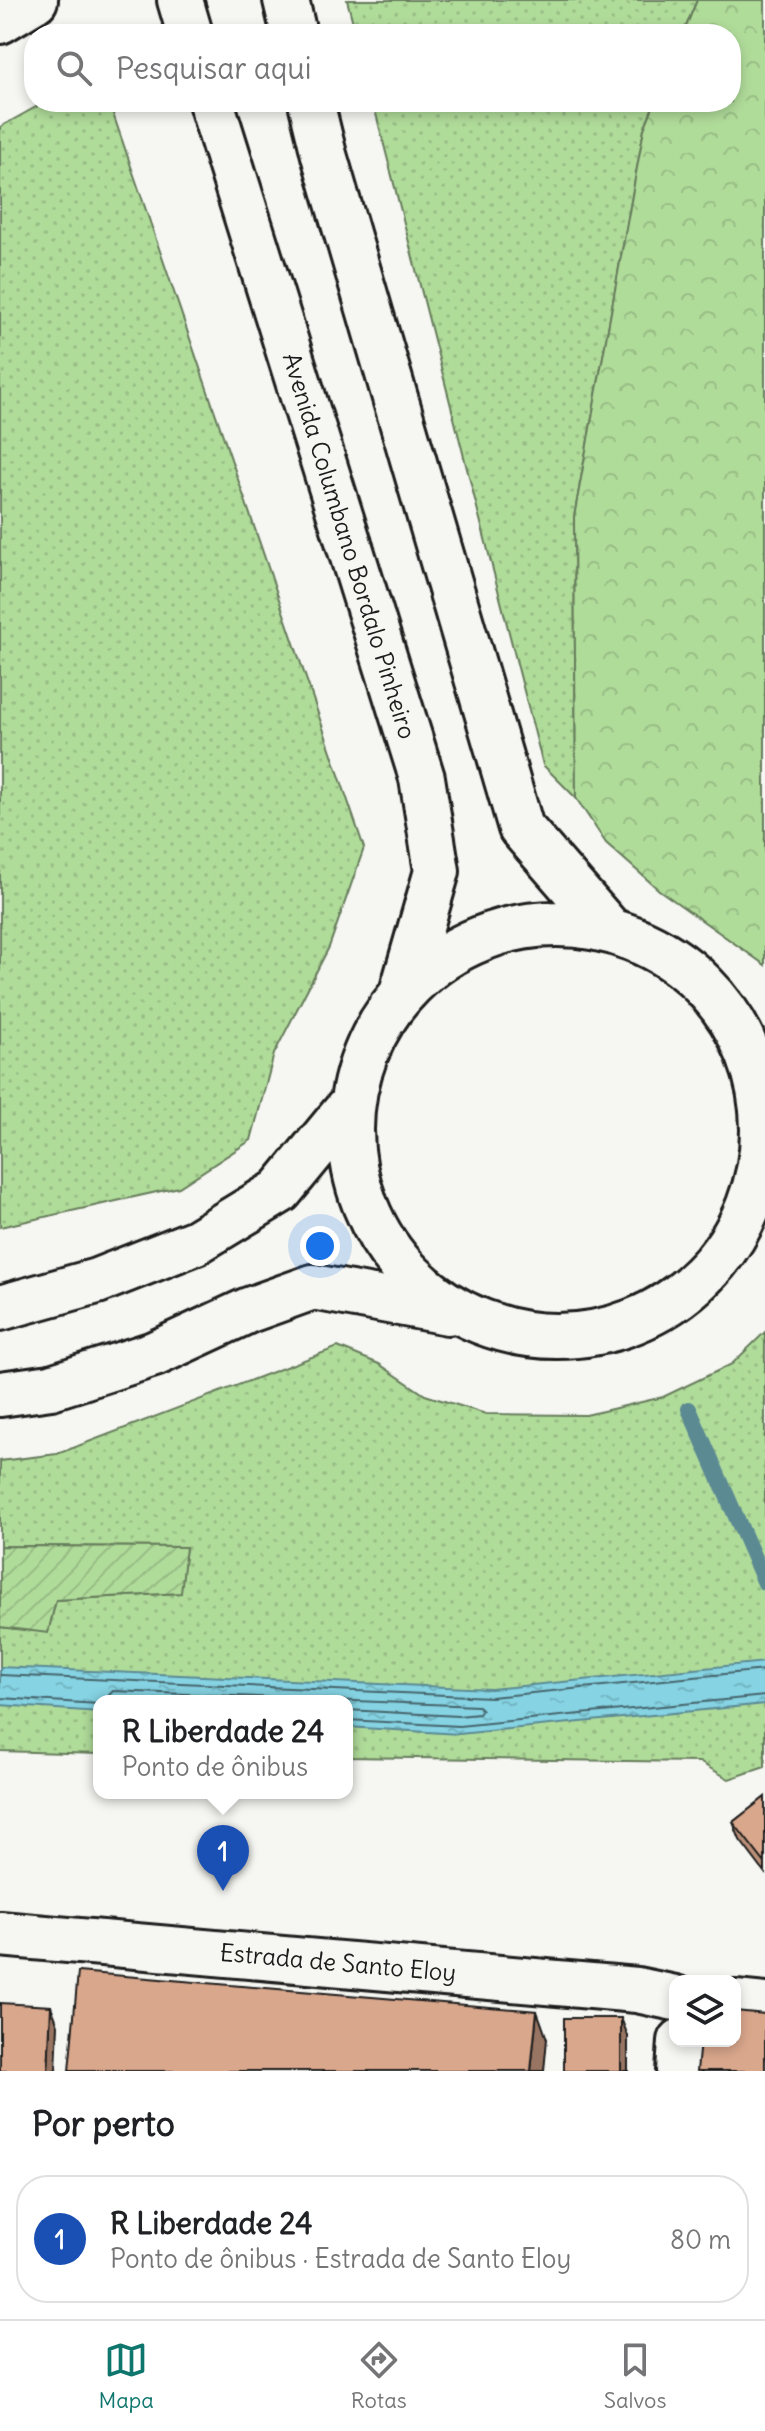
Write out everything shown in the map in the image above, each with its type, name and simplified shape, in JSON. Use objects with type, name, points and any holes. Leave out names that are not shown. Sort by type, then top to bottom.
[{"type":"main road","points":[[0,21],[35,0]]},
{"type":"main road","points":[[180,0],[187,24]]},
{"type":"main road","points":[[286,0],[292,24]]},
{"type":"main road","name":"Avenida Columbano Bordalo Pinheiro","points":[[214,112],[422,778],[437,871],[402,993]]},
{"type":"main road","points":[[313,112],[521,828],[610,930]]},
{"type":"main road","points":[[460,1314],[410,1278],[373,1228],[352,1168],[350,1106],[368,1046],[402,993],[445,956],[498,932],[554,923],[610,930],[657,949],[697,977],[747,1020],[752,1061],[764,1113],[761,1165],[745,1215],[719,1259]]},
{"type":"main road","points":[[0,1308],[97,1281],[196,1242],[280,1191],[350,1106]]},
{"type":"main road","points":[[0,1394],[51,1387],[154,1354],[249,1310],[313,1287],[460,1314],[514,1333],[571,1337],[626,1325],[677,1299],[719,1259],[765,1222]]},
{"type":"main road","name":"Estrada de Santo Eloy","points":[[0,1934],[637,1990],[669,1997]]},
{"type":"main road","points":[[741,2004],[765,2006]]},
{"type":"main road","points":[[679,2071],[681,2047]]},
{"type":"green space","points":[[347,0],[697,0],[687,24],[353,24]]},
{"type":"green space","points":[[697,0],[765,0],[765,965],[659,890],[606,843],[576,798],[574,517],[644,129],[651,112],[741,112],[741,24],[687,24]]},
{"type":"green space","points":[[27,112],[112,112],[364,848],[329,947],[274,1054],[251,1140],[179,1187],[0,1227],[0,127]]},
{"type":"green space","points":[[376,112],[651,112],[644,129],[574,517],[576,798],[543,765]]},
{"type":"green space","points":[[765,1332],[765,1767],[729,1779],[699,1762],[353,1757],[353,1695],[93,1695],[93,1754],[0,1751],[0,1627],[48,1632],[56,1600],[180,1593],[186,1547],[0,1546],[0,1461],[57,1454],[338,1347],[379,1364],[425,1395],[486,1414],[586,1415],[663,1397],[732,1364]]},
{"type":"green space","points":[[0,1546],[186,1547],[181,1593],[56,1600],[48,1633],[0,1627]]},
{"type":"water","points":[[765,1662],[765,1704],[459,1734],[353,1727],[353,1695],[93,1695],[93,1712],[0,1705],[0,1667],[491,1689]]},
{"type":"building","points":[[765,1797],[765,1863],[733,1822]]},
{"type":"building","points":[[78,1972],[537,2011],[531,2071],[69,2071]]},
{"type":"building","points":[[0,2003],[51,2006],[48,2071],[0,2071]]},
{"type":"building","points":[[741,2012],[765,2014],[765,2071],[697,2071],[699,2047],[741,2047]]},
{"type":"building","points":[[564,2018],[621,2018],[621,2071],[564,2071]]},
{"type":"waterway","points":[[689,1409],[765,1583]]},
{"type":"place","name":"R Liberdade 24","points":[[223,1891]]}]
